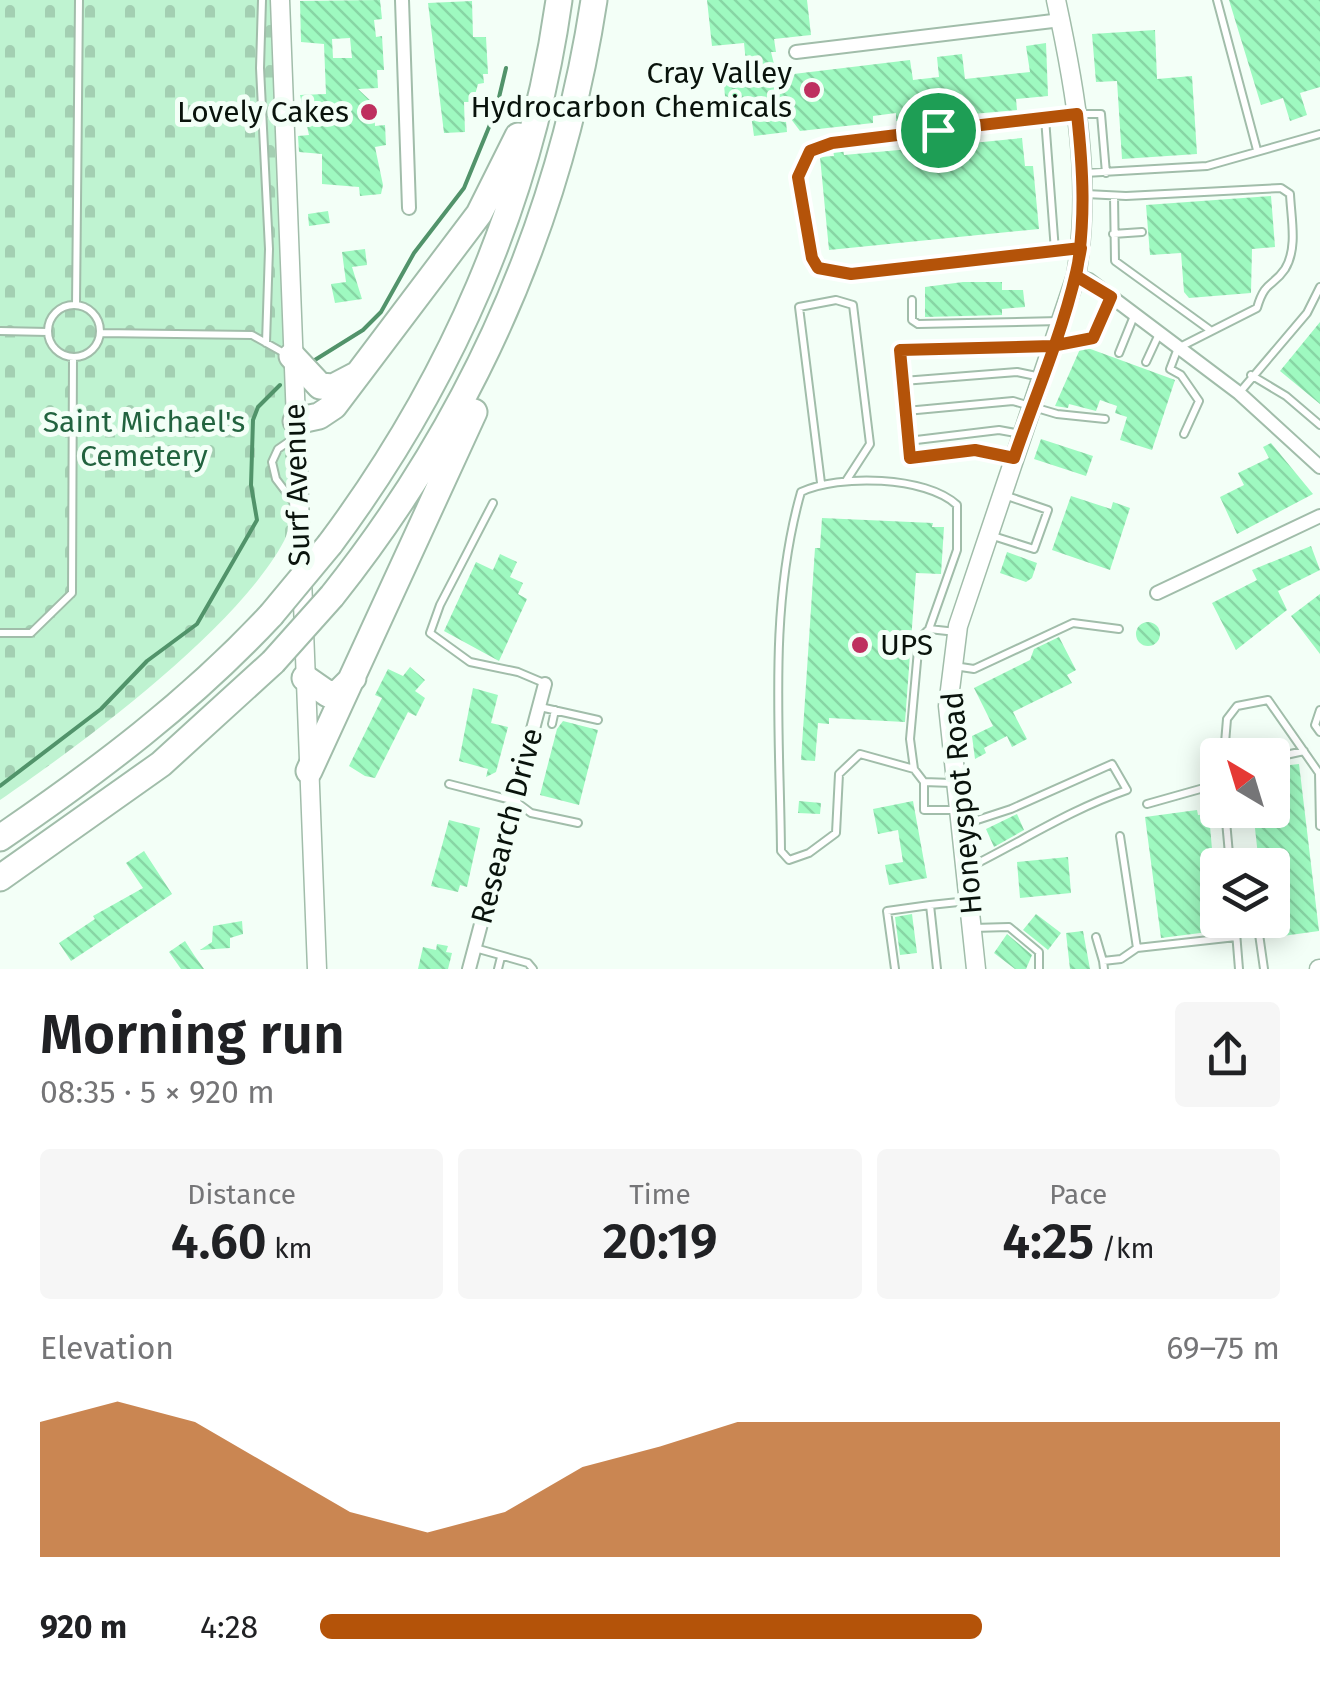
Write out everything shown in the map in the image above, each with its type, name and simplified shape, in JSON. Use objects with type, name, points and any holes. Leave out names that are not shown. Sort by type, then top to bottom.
[{"type":"highway","points":[[296,429],[328,410],[450,255],[501,176],[516,141],[558,0]]},
{"type":"highway","points":[[0,838],[140,738],[203,684],[271,615],[330,544],[420,410],[476,298],[530,143],[558,0]]},
{"type":"highway","points":[[309,771],[492,372],[573,112],[594,0]]},
{"type":"highway","points":[[0,878],[161,764],[273,662],[332,596],[401,503],[443,437],[496,335],[540,226]]},
{"type":"highway","points":[[292,356],[320,386],[333,387],[356,375]]},
{"type":"highway","points":[[305,678],[328,694],[338,693],[353,678]]},
{"type":"main road","name":"Surf Avenue","points":[[280,0],[316,969]]},
{"type":"main road","name":"Honeyspot Road","points":[[976,969],[948,706],[958,632],[1076,276],[1081,248],[1084,173],[1056,0]]},
{"type":"street","points":[[402,0],[408,208]]},
{"type":"street","points":[[796,52],[1060,20]]},
{"type":"street","points":[[1076,276],[1134,314],[1319,460]]},
{"type":"street","points":[[1157,594],[1320,516]]},
{"type":"street","name":"Research Drive","points":[[469,969],[545,684]]},
{"type":"lane","points":[[76,305],[79,0]]},
{"type":"lane","points":[[262,0],[260,68],[269,250],[266,343]]},
{"type":"lane","points":[[1217,0],[1257,150]]},
{"type":"lane","points":[[1081,248],[851,274],[818,268],[812,258],[798,177],[810,151],[832,143],[1077,114],[1101,114],[1106,173]]},
{"type":"lane","points":[[1044,118],[1055,251]]},
{"type":"lane","points":[[1084,173],[1207,166],[1320,134]]},
{"type":"lane","points":[[1084,194],[1282,188],[1290,194],[1292,254],[1283,273],[1264,286],[1257,308],[1178,348],[1170,369],[1181,375],[1200,401],[1184,434]]},
{"type":"lane","points":[[1114,196],[1112,234],[1116,261],[1211,330]]},
{"type":"lane","points":[[1112,234],[1142,232]]},
{"type":"lane","points":[[1238,394],[1307,313],[1320,287]]},
{"type":"lane","points":[[1014,458],[975,450],[910,458],[900,350],[1052,346],[1093,338],[1111,297]]},
{"type":"lane","points":[[821,483],[799,308],[836,300],[854,305],[870,444],[846,481]]},
{"type":"lane","points":[[912,300],[912,320],[918,324],[1061,321]]},
{"type":"lane","points":[[76,305],[96,317],[100,333],[88,353],[73,358],[52,346],[48,332],[53,316],[76,305]]},
{"type":"lane","points":[[1119,353],[1134,314]]},
{"type":"lane","points":[[0,331],[48,332]]},
{"type":"lane","points":[[100,333],[252,335],[292,356]]},
{"type":"lane","points":[[1146,362],[1159,333]]},
{"type":"lane","points":[[0,633],[31,634],[72,593],[73,358]]},
{"type":"lane","points":[[903,381],[1017,372],[1041,378]]},
{"type":"lane","points":[[1251,375],[1286,396],[1320,426]]},
{"type":"lane","points":[[906,411],[1013,401],[1057,414],[1106,420]]},
{"type":"lane","points":[[908,440],[999,430],[1022,434]]},
{"type":"lane","points":[[914,769],[860,754],[839,774],[836,832],[809,853],[789,860],[780,851],[777,695],[788,539],[801,492],[821,483],[846,481],[942,492],[958,505],[957,550],[929,629],[919,639],[910,739],[914,769],[924,782],[924,810],[960,818],[1011,809],[1112,764],[1127,790],[1056,818],[1044,831],[966,869]]},
{"type":"lane","points":[[988,534],[1034,549],[1048,510],[1001,494]]},
{"type":"lane","points":[[493,503],[440,605],[430,633],[470,662],[518,672],[545,684]]},
{"type":"lane","points":[[953,666],[974,669],[1074,623],[1119,629]]},
{"type":"lane","points":[[929,629],[958,632]]},
{"type":"lane","points":[[1226,738],[1228,719],[1238,706],[1268,700],[1319,773],[1320,826]]},
{"type":"lane","points":[[539,706],[598,720]]},
{"type":"lane","points":[[552,724],[555,710]]},
{"type":"lane","points":[[1320,710],[1315,725],[1320,732]]},
{"type":"lane","points":[[1290,755],[1304,752]]},
{"type":"lane","points":[[924,782],[956,784]]},
{"type":"lane","points":[[450,784],[515,800],[532,813],[578,823]]},
{"type":"lane","points":[[1146,804],[1200,789]]},
{"type":"lane","points":[[1120,836],[1138,948]]},
{"type":"lane","points":[[894,969],[887,910],[969,900]]},
{"type":"lane","points":[[930,905],[937,969]]},
{"type":"lane","points":[[972,928],[1009,927],[1039,952],[1040,969]]},
{"type":"lane","points":[[1096,937],[1103,965],[1138,948],[1227,938]]},
{"type":"lane","points":[[1236,938],[1239,969]]},
{"type":"lane","points":[[1260,938],[1264,969]]},
{"type":"lane","points":[[474,947],[528,963],[533,969]]},
{"type":"lane","points":[[498,969],[501,957]]},
{"type":"green space","name":"Saint Michael's Cemetery","points":[[0,0],[271,0],[289,512],[284,541],[262,575],[196,646],[114,716],[0,800]]},
{"type":"building","points":[[380,0],[382,19],[374,20],[376,37],[382,36],[384,70],[377,70],[378,88],[358,89],[374,104],[375,126],[385,125],[386,145],[375,147],[383,185],[381,194],[360,196],[359,187],[322,184],[322,154],[299,152],[298,136],[309,135],[300,95],[326,94],[324,44],[301,42],[300,1]],"holes":[[[350,38],[352,58],[333,58],[332,39]]]},
{"type":"building","points":[[707,0],[807,0],[811,35],[774,39],[776,52],[771,52],[777,76],[910,60],[913,80],[939,77],[937,57],[962,54],[965,79],[1030,72],[1026,46],[1046,43],[1048,96],[1016,99],[1017,110],[896,121],[896,113],[873,116],[873,123],[800,131],[785,111],[787,132],[754,136],[751,115],[727,118],[724,85],[748,83],[744,43],[712,46]]},
{"type":"building","points":[[1229,0],[1320,0],[1320,87],[1300,93],[1307,115],[1290,121],[1283,98],[1261,105]]},
{"type":"building","points":[[472,1],[473,37],[486,37],[488,74],[483,74],[484,83],[478,84],[473,102],[464,102],[465,132],[444,133],[428,3]]},
{"type":"building","points":[[1155,30],[1157,79],[1192,76],[1197,154],[1122,159],[1117,81],[1096,82],[1092,34]]},
{"type":"building","points":[[1022,138],[1025,166],[1033,166],[1039,229],[829,250],[820,157],[834,156],[833,150],[843,149],[844,155],[921,148],[921,141],[931,140],[932,147]]},
{"type":"building","points":[[1271,196],[1275,247],[1252,249],[1251,293],[1189,298],[1184,292],[1181,253],[1150,255],[1146,205]]},
{"type":"building","points":[[328,211],[330,223],[309,226],[308,214]]},
{"type":"building","points":[[365,249],[367,265],[352,267],[362,299],[335,303],[331,284],[346,282],[342,252]]},
{"type":"building","points":[[1002,282],[1002,290],[1023,290],[1025,307],[1002,309],[1002,315],[925,317],[925,287]]},
{"type":"building","points":[[1320,322],[1320,404],[1280,371]]},
{"type":"building","points":[[1085,347],[1175,380],[1152,450],[1120,440],[1127,417],[1115,413],[1117,406],[1100,400],[1096,411],[1069,404],[1068,408],[1055,406],[1080,349]]},
{"type":"building","points":[[1041,439],[1093,456],[1086,476],[1034,459]]},
{"type":"building","points":[[1271,443],[1313,494],[1237,534],[1220,497],[1244,485],[1238,473],[1269,458],[1263,447]]},
{"type":"building","points":[[1071,496],[1111,509],[1113,502],[1130,508],[1110,570],[1052,550]]},
{"type":"building","name":"UPS","points":[[822,518],[933,523],[932,527],[944,527],[941,574],[916,573],[905,722],[829,718],[829,724],[818,723],[815,761],[801,760],[815,548],[820,548]]},
{"type":"building","points":[[1311,546],[1320,570],[1278,591],[1287,610],[1236,650],[1212,603],[1257,580],[1252,570]]},
{"type":"building","points":[[1007,552],[1037,563],[1032,578],[1026,582],[1000,573]]},
{"type":"building","points":[[500,554],[517,562],[510,577],[523,583],[518,594],[527,599],[499,661],[444,631],[476,562],[493,570]]},
{"type":"building","points":[[1320,594],[1320,654],[1291,616]]},
{"type":"building","points":[[1148,622],[1160,634],[1148,646],[1136,634]]},
{"type":"building","points":[[1059,637],[1076,670],[1067,675],[1072,683],[1013,712],[1027,739],[1012,747],[1007,736],[984,748],[986,753],[975,759],[972,736],[993,726],[974,688],[1030,660],[1034,649]]},
{"type":"building","points":[[410,667],[425,680],[415,691],[425,698],[416,716],[408,712],[375,778],[365,776],[349,766],[382,698],[375,695],[388,669],[403,676]]},
{"type":"building","points":[[473,688],[498,695],[491,723],[508,727],[496,772],[486,777],[488,769],[459,761]]},
{"type":"building","points":[[563,721],[598,730],[579,805],[540,795],[557,729]]},
{"type":"building","points":[[1299,764],[1319,931],[1290,935],[1290,848],[1257,848],[1255,828],[1290,828],[1290,765]]},
{"type":"building","points":[[799,801],[821,803],[820,814],[798,813]]},
{"type":"building","points":[[913,801],[927,878],[889,885],[885,865],[903,862],[898,830],[878,834],[873,809]]},
{"type":"building","points":[[1197,810],[1200,828],[1210,828],[1212,848],[1200,848],[1200,933],[1161,938],[1145,817]]},
{"type":"building","points":[[1017,814],[1024,830],[994,847],[986,829]]},
{"type":"building","points":[[449,820],[480,828],[467,887],[460,885],[458,892],[431,886]]},
{"type":"building","points":[[144,851],[172,894],[71,961],[59,943],[95,919],[93,916],[143,888],[126,863]]},
{"type":"building","points":[[1068,857],[1071,893],[1020,898],[1017,862]]},
{"type":"building","points":[[912,914],[917,953],[900,955],[895,917]]},
{"type":"building","points":[[1036,914],[1061,933],[1048,950],[1023,930]]},
{"type":"building","points":[[242,921],[243,934],[230,938],[230,948],[200,950],[212,942],[213,926]]},
{"type":"building","points":[[1083,931],[1090,969],[1070,969],[1066,933]]},
{"type":"building","points":[[1007,934],[1032,955],[1026,969],[1015,969],[994,953]]},
{"type":"building","points":[[185,941],[204,969],[181,969],[169,952]]},
{"type":"building","points":[[437,944],[448,946],[446,952],[452,953],[448,969],[418,969],[423,947],[436,950]]},
{"type":"waterway","points":[[310,363],[363,330],[381,312],[414,253],[464,188],[496,110],[506,68]]},
{"type":"waterway","points":[[0,786],[101,709],[147,661],[197,624],[257,520],[251,485],[253,420],[258,407],[280,385]]},
{"type":"place","name":"Cray Valley Hydrocarbon Chemicals","points":[[812,90]]},
{"type":"place","name":"Lovely Cakes","points":[[369,112]]},
{"type":"place","name":"UPS","points":[[860,645]]},
{"type":"route","points":[[938,130],[832,143],[810,151],[798,177],[812,258],[818,268],[851,274],[1081,248],[1076,276],[1052,346],[1014,458],[975,450],[910,458],[900,350],[1028,343],[1052,346],[1093,338],[1111,297],[1089,280],[1076,276],[1081,248],[1084,194],[1077,114],[938,130]]}]
